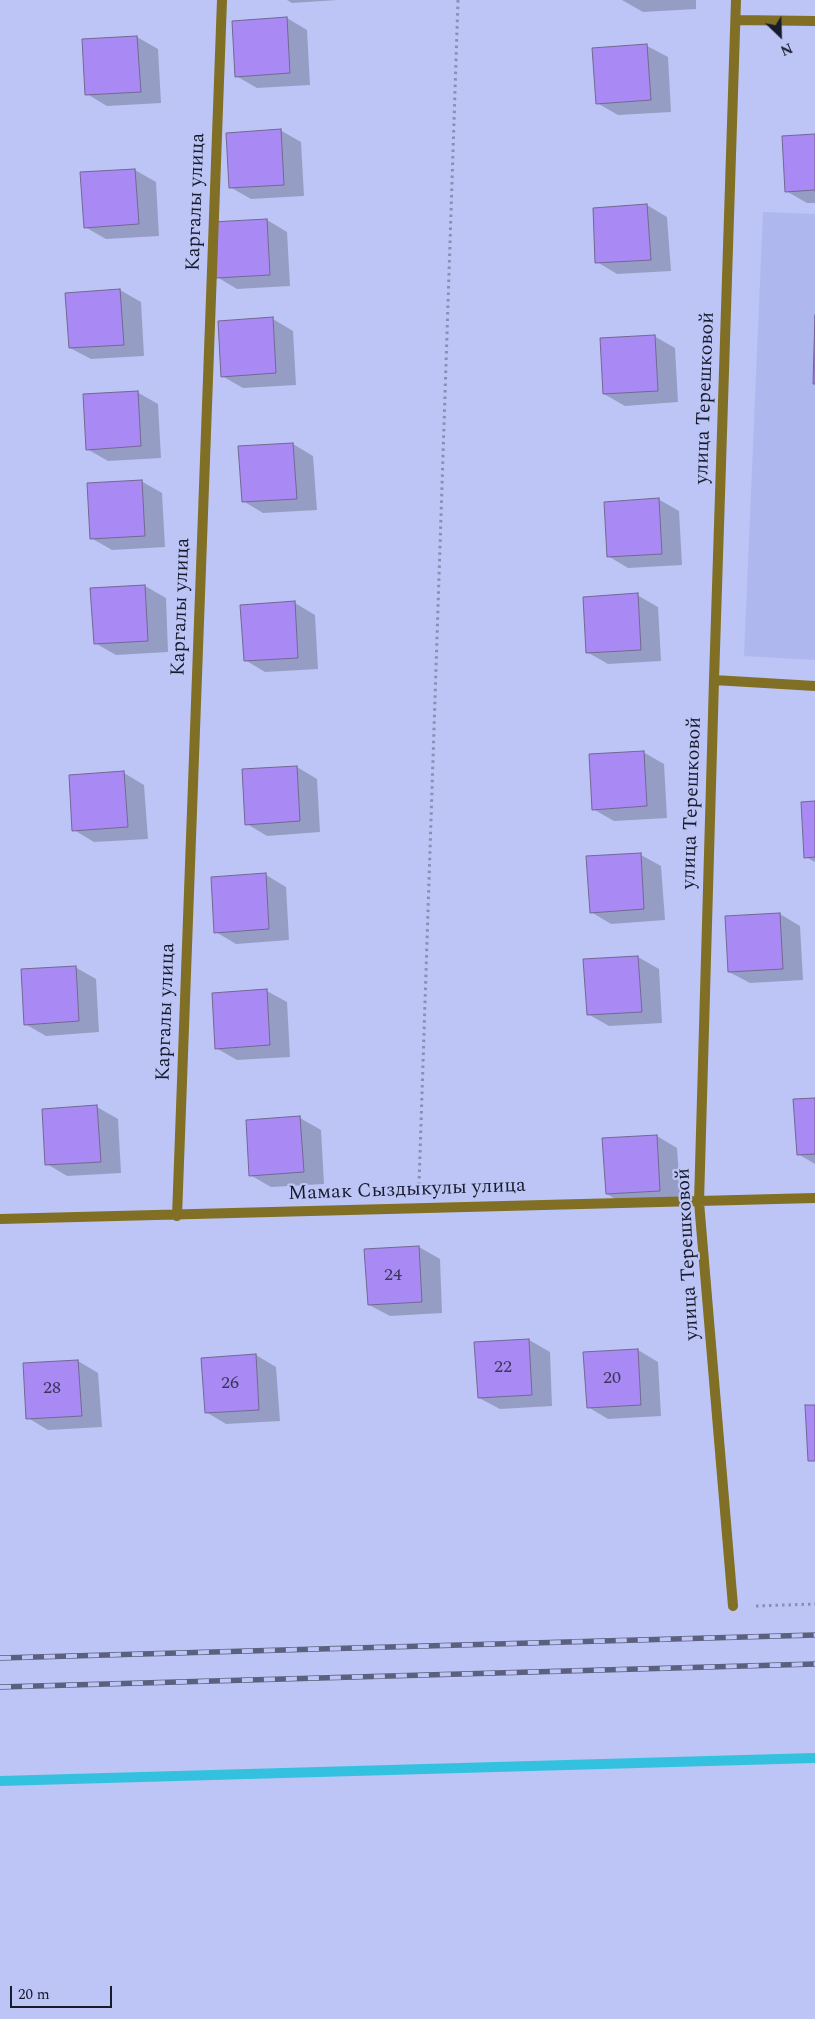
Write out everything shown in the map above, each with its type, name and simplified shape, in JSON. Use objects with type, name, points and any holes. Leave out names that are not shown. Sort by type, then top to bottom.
[{"type":"street","name":"Каргалы улица","points":[[177,1216],[222,0]]},
{"type":"street","name":"улица Терешковой","points":[[733,1606],[699,1202],[736,0]]},
{"type":"street","points":[[736,20],[815,21]]},
{"type":"street","points":[[714,680],[815,686]]},
{"type":"street","name":"Мамак Сыздыкулы улица","points":[[0,1219],[177,1216],[815,1198]]},
{"type":"path","points":[[418,1208],[458,0]]},
{"type":"path","points":[[733,1606],[815,1604]]},
{"type":"shaded area","points":[[763,212],[815,214],[815,660],[744,656]]},
{"type":"building","points":[[287,17],[290,73],[235,77],[232,21]]},
{"type":"building","points":[[137,36],[141,92],[85,95],[82,39]]},
{"type":"building","points":[[647,44],[651,100],[596,104],[592,48]]},
{"type":"building","points":[[281,129],[284,185],[229,188],[226,133]]},
{"type":"building","points":[[815,134],[815,190],[785,192],[782,136]]},
{"type":"building","points":[[135,169],[139,224],[84,228],[80,172]]},
{"type":"building","points":[[647,204],[651,260],[595,263],[593,208]]},
{"type":"building","points":[[267,219],[270,275],[216,278],[212,222]]},
{"type":"building","points":[[120,289],[124,345],[69,348],[65,293]]},
{"type":"building","points":[[815,315],[815,384],[813,384]]},
{"type":"building","points":[[273,317],[276,373],[221,377],[218,321]]},
{"type":"building","points":[[655,335],[658,391],[603,394],[600,338]]},
{"type":"building","points":[[138,391],[141,446],[86,450],[83,394]]},
{"type":"building","points":[[293,443],[297,499],[242,502],[238,446]]},
{"type":"building","points":[[142,480],[145,536],[90,539],[87,483]]},
{"type":"building","points":[[659,498],[662,554],[607,557],[604,502]]},
{"type":"building","points":[[145,585],[148,641],[94,644],[90,588]]},
{"type":"building","points":[[638,593],[641,650],[586,653],[583,597]]},
{"type":"building","points":[[295,601],[298,658],[244,661],[240,605]]},
{"type":"building","points":[[644,751],[647,806],[592,810],[589,754]]},
{"type":"building","points":[[297,766],[300,821],[245,825],[242,769]]},
{"type":"building","points":[[124,771],[128,827],[72,831],[69,775]]},
{"type":"building","points":[[815,801],[815,857],[804,858],[801,802]]},
{"type":"building","points":[[641,853],[644,909],[590,913],[586,856]]},
{"type":"building","points":[[266,873],[269,929],[214,933],[211,877]]},
{"type":"building","points":[[780,913],[783,969],[728,972],[725,916]]},
{"type":"building","points":[[638,956],[642,1012],[587,1015],[583,959]]},
{"type":"building","points":[[76,966],[79,1021],[24,1025],[21,969]]},
{"type":"building","points":[[267,989],[270,1045],[215,1049],[212,993]]},
{"type":"building","points":[[815,1098],[815,1154],[797,1155],[793,1099]]},
{"type":"building","points":[[97,1105],[101,1162],[45,1165],[42,1109]]},
{"type":"building","points":[[300,1116],[304,1172],[249,1176],[246,1120]]},
{"type":"building","points":[[657,1135],[660,1191],[606,1194],[602,1138]]},
{"type":"building","points":[[419,1246],[422,1302],[368,1305],[364,1249]]},
{"type":"building","points":[[529,1339],[532,1395],[478,1398],[474,1342]]},
{"type":"building","points":[[638,1349],[641,1405],[587,1408],[583,1352]]},
{"type":"building","points":[[256,1354],[259,1410],[205,1413],[201,1358]]},
{"type":"building","points":[[78,1360],[82,1416],[26,1419],[23,1363]]},
{"type":"building","points":[[805,1405],[815,1405],[815,1461],[808,1461]]},
{"type":"waterway","points":[[0,1781],[815,1758]]},
{"type":"railway","points":[[0,1658],[815,1635]]},
{"type":"railway","points":[[0,1687],[815,1664]]}]
